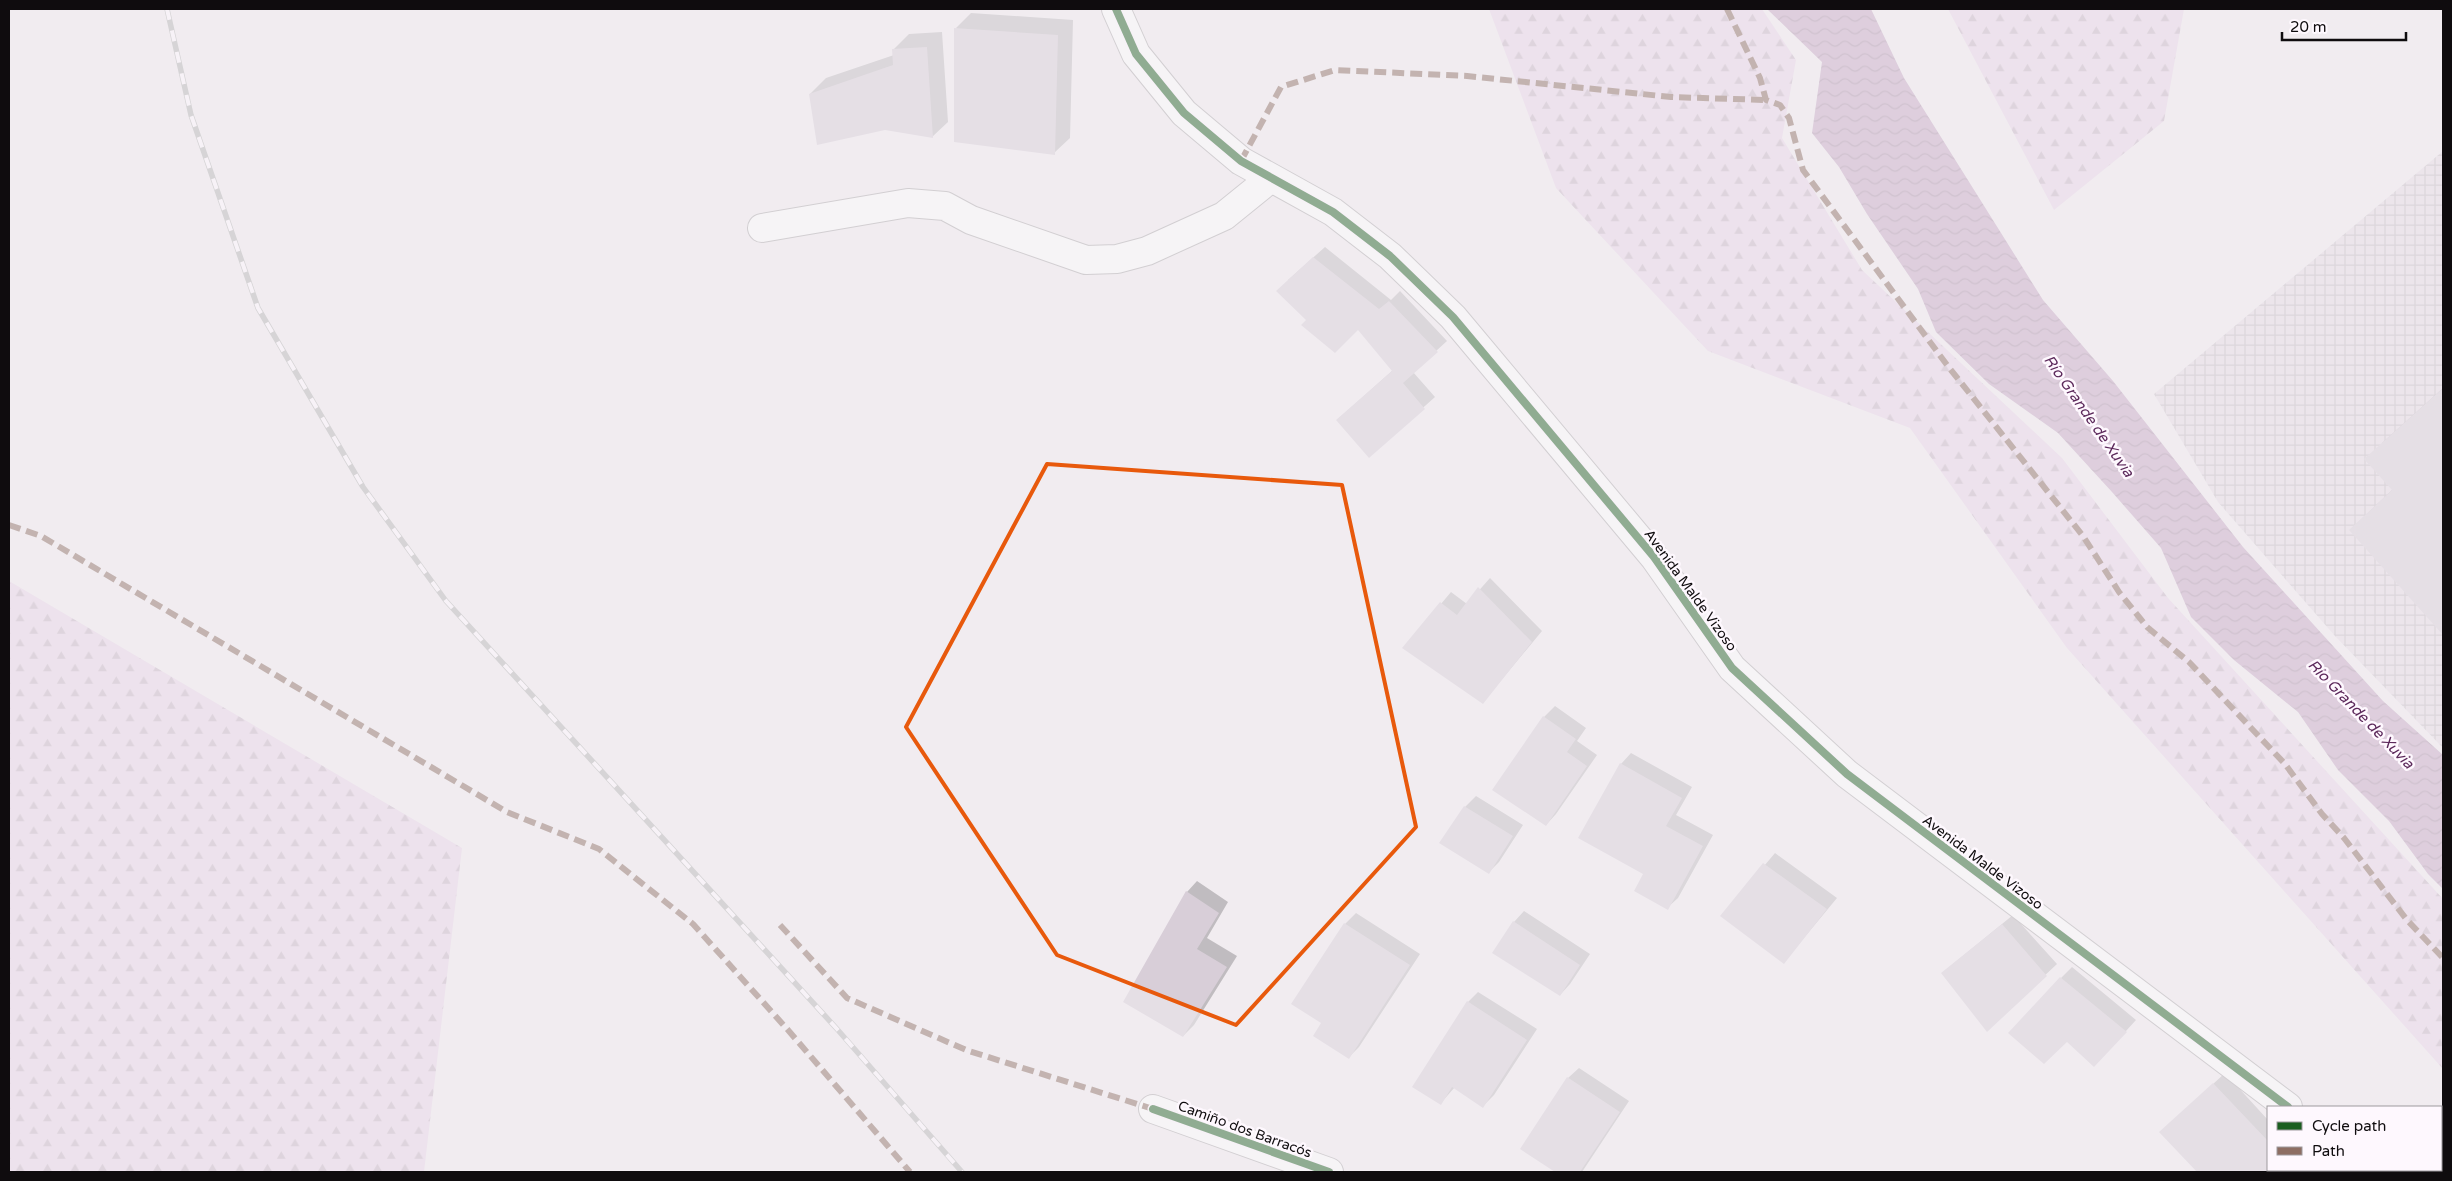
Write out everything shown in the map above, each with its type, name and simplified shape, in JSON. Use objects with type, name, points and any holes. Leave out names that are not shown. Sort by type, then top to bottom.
[{"type":"street","name":"Avenida Malde Vizoso","points":[[1116,9],[1136,54],[1184,113],[1241,161],[1333,212],[1390,256],[1452,317],[1654,557],[1732,668],[1847,774],[2287,1106]]},
{"type":"street","points":[[762,228],[908,203],[945,206],[971,220],[1086,260],[1117,259],[1146,251],[1224,216],[1271,178]]},
{"type":"street","name":"Camiño dos Barracós","points":[[1153,1109],[1329,1172]]},
{"type":"highlighted area","points":[[1047,464],[1342,485],[1416,827],[1236,1025],[1057,955],[906,727]]},
{"type":"shaded area","points":[[2443,151],[2443,748],[2335,636],[2218,502],[2154,394]]},
{"type":"green space","points":[[1489,9],[1762,9],[1796,60],[1782,138],[1862,270],[2062,458],[2168,598],[2443,899],[2443,1069],[2067,648],[1910,428],[1708,351],[1556,188]]},
{"type":"green space","points":[[1948,9],[2184,9],[2164,121],[2054,210]]},
{"type":"green space","points":[[9,581],[462,848],[424,1172],[9,1172]]},
{"type":"water","name":"Río Grande de Xuvia","points":[[1767,9],[1871,9],[1904,78],[2043,300],[2113,381],[2243,547],[2383,701],[2443,755],[2443,889],[2428,874],[2389,821],[2338,770],[2298,712],[2234,660],[2191,617],[2161,548],[2112,492],[2058,433],[1989,384],[1936,332],[1918,289],[1867,214],[1839,167],[1812,133],[1822,62]]},
{"type":"building","points":[[954,28],[1058,35],[1055,155],[954,142]]},
{"type":"building","points":[[927,47],[933,138],[885,130],[817,145],[809,94],[893,65],[892,49]]},
{"type":"building","points":[[1313,257],[1379,309],[1389,301],[1438,352],[1403,383],[1425,409],[1369,458],[1336,420],[1392,371],[1358,330],[1335,353],[1301,325],[1306,320],[1276,291]]},
{"type":"building","points":[[2443,388],[2443,635],[2349,530],[2392,490],[2364,459]]},
{"type":"building","points":[[1478,587],[1532,642],[1483,704],[1402,648],[1440,602],[1457,615]]},
{"type":"building","points":[[1543,716],[1576,739],[1567,752],[1587,766],[1546,826],[1492,790]]},
{"type":"building","points":[[1620,763],[1682,798],[1666,826],[1703,846],[1668,910],[1634,891],[1643,874],[1578,838]]},
{"type":"building","points":[[1464,806],[1513,836],[1489,874],[1439,843]]},
{"type":"building","points":[[1763,863],[1827,909],[1784,964],[1720,916]]},
{"type":"building","points":[[1186,891],[1219,913],[1197,949],[1227,967],[1183,1037],[1123,1002]]},
{"type":"building","points":[[1513,921],[1580,965],[1560,996],[1492,953]]},
{"type":"building","points":[[1344,923],[1410,965],[1349,1059],[1313,1036],[1321,1023],[1291,1004]]},
{"type":"building","points":[[2002,924],[2047,976],[1987,1032],[1941,973]]},
{"type":"building","points":[[2060,977],[2127,1032],[2094,1067],[2067,1042],[2044,1064],[2008,1033]]},
{"type":"building","points":[[1467,1001],[1527,1040],[1483,1108],[1452,1087],[1441,1105],[1412,1087]]},
{"type":"building","points":[[1567,1077],[1620,1112],[1580,1172],[1555,1172],[1520,1149]]},
{"type":"building","points":[[2213,1083],[2267,1140],[2267,1171],[2297,1172],[2197,1172],[2159,1132]]},
{"type":"railway","points":[[167,9],[191,115],[258,308],[363,487],[446,601],[837,1029],[962,1172]]},
{"type":"marked path","points":[[1727,9],[1760,78],[1766,100],[1780,105],[1789,118],[1803,170],[1947,365],[2083,536],[2119,592],[2147,627],[2189,662],[2285,764],[2322,814],[2344,838],[2407,920],[2443,958]]},
{"type":"marked path","points":[[1241,161],[1281,87],[1335,70],[1467,76],[1671,97],[1766,100]]},
{"type":"marked path","points":[[9,525],[41,536],[507,812],[599,849],[693,924],[788,1030],[910,1172]]},
{"type":"marked path","points":[[780,925],[847,998],[966,1050],[1153,1109]]},
{"type":"cycle path","points":[[1116,9],[1136,54],[1184,113],[1241,161],[1333,212],[1390,256],[1453,317],[1654,557],[1732,668],[1847,774],[2287,1106]]},
{"type":"cycle path","points":[[1153,1109],[1329,1172]]}]
